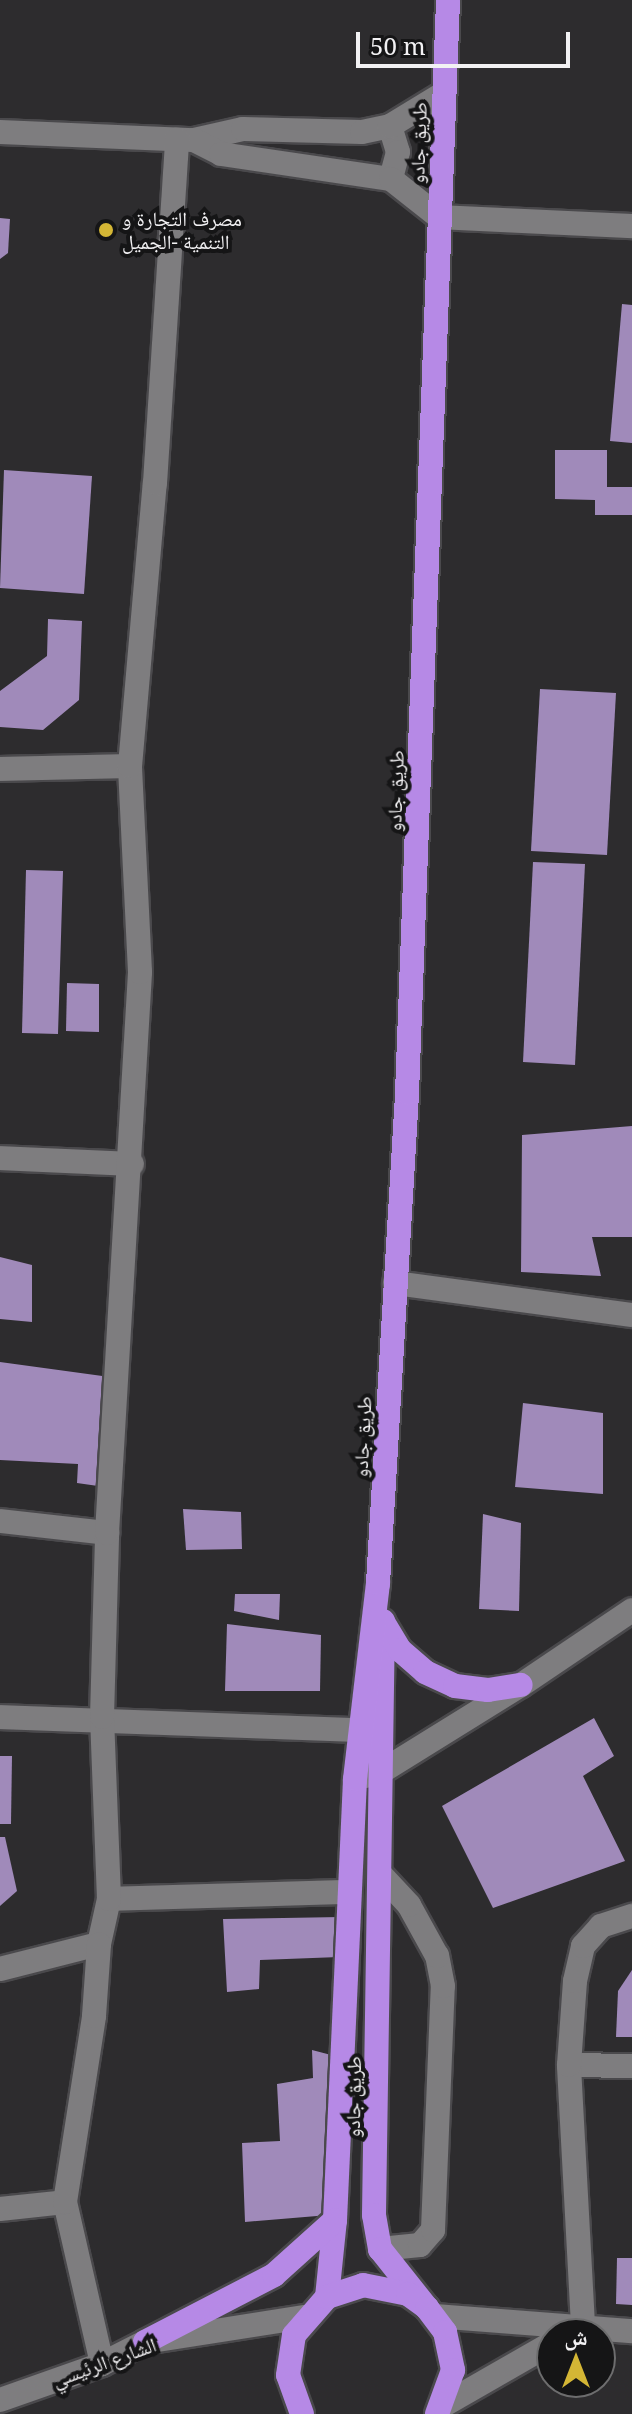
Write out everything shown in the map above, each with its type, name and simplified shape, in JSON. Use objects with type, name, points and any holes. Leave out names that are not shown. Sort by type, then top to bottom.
[{"type":"highway","name":"طريق جادو","points":[[327,2297],[335,2220],[355,1779],[378,1583],[395,1283],[448,0]]},
{"type":"highway","name":"طريق جادو","points":[[378,1583],[383,1622],[384,1770],[374,2215],[380,2249]]},
{"type":"highway","points":[[383,1622],[400,1650],[425,1672],[455,1686],[488,1690],[521,1685]]},
{"type":"highway","points":[[145,2342],[274,2275],[335,2220]]},
{"type":"highway","points":[[380,2249],[431,2312],[451,2350],[453,2370],[440,2410]]},
{"type":"highway","points":[[302,2414],[292,2396],[288,2355],[305,2317],[327,2297],[363,2285],[386,2287],[431,2312]]},
{"type":"street","points":[[0,132],[186,140],[243,129],[362,132],[390,126],[444,93]]},
{"type":"street","points":[[390,126],[398,152],[391,179]]},
{"type":"street","points":[[186,140],[221,154],[391,179],[439,217],[632,226]]},
{"type":"street","points":[[102,2364],[65,2202],[94,2016],[99,1944],[109,1899],[102,1717],[107,1533],[132,1164],[140,972],[130,766],[186,140]]},
{"type":"street","points":[[0,769],[130,766]]},
{"type":"street","points":[[0,1158],[132,1164]]},
{"type":"street","points":[[395,1283],[632,1315]]},
{"type":"street","points":[[0,1521],[107,1533]]},
{"type":"street","points":[[355,1779],[384,1770],[521,1685],[632,1610]]},
{"type":"street","points":[[0,1717],[102,1717],[360,1730]]},
{"type":"street","points":[[380,2249],[420,2245],[433,2230],[443,1986],[437,1956],[409,1905],[382,1876]]},
{"type":"street","points":[[109,1899],[348,1892]]},
{"type":"street","points":[[575,2318],[569,2065],[583,1946],[601,1926],[632,1916]]},
{"type":"street","points":[[0,1969],[99,1944]]},
{"type":"street","points":[[569,2065],[632,2066]]},
{"type":"street","points":[[0,2209],[65,2202]]},
{"type":"street","points":[[431,2312],[536,2325]]},
{"type":"street","name":"الشارع الرئيسي","points":[[0,2400],[102,2364],[145,2342],[305,2317]]},
{"type":"street","points":[[440,2410],[536,2353]]},
{"type":"building","points":[[0,218],[10,219],[8,253],[0,259]]},
{"type":"building","points":[[622,304],[632,305],[632,443],[610,441]]},
{"type":"building","points":[[555,450],[607,450],[607,487],[632,487],[632,515],[595,515],[595,500],[555,499]]},
{"type":"building","points":[[4,470],[92,476],[84,594],[0,588]]},
{"type":"building","points":[[48,619],[82,621],[79,700],[43,730],[0,727],[0,691],[47,656]]},
{"type":"building","points":[[540,689],[616,693],[607,855],[531,851]]},
{"type":"building","points":[[533,862],[585,864],[575,1065],[523,1062]]},
{"type":"building","points":[[26,870],[63,871],[58,1034],[22,1033]]},
{"type":"building","points":[[67,983],[99,984],[99,1032],[66,1031]]},
{"type":"building","points":[[632,1126],[632,1237],[592,1237],[601,1276],[521,1272],[522,1135]]},
{"type":"building","points":[[0,1257],[32,1265],[32,1322],[0,1319]]},
{"type":"building","points":[[0,1362],[117,1378],[105,1487],[77,1483],[78,1464],[0,1460]]},
{"type":"building","points":[[523,1403],[603,1413],[603,1494],[515,1487]]},
{"type":"building","points":[[183,1509],[241,1512],[242,1549],[186,1550]]},
{"type":"building","points":[[483,1514],[521,1523],[519,1611],[479,1609]]},
{"type":"building","points":[[235,1594],[280,1594],[279,1620],[234,1611]]},
{"type":"building","points":[[227,1624],[321,1635],[320,1691],[225,1691]]},
{"type":"building","points":[[594,1718],[614,1756],[583,1776],[625,1861],[493,1908],[442,1806]]},
{"type":"building","points":[[0,1756],[12,1756],[11,1824],[0,1824]]},
{"type":"building","points":[[0,1837],[5,1837],[17,1891],[0,1906]]},
{"type":"building","points":[[341,1917],[339,1957],[260,1960],[259,1989],[227,1992],[223,1919]]},
{"type":"building","points":[[632,1970],[632,2037],[616,2037],[618,1991]]},
{"type":"building","points":[[312,2050],[335,2056],[329,2215],[245,2222],[242,2143],[280,2141],[277,2084],[313,2078]]},
{"type":"building","points":[[617,2258],[632,2258],[632,2305],[616,2304]]},
{"type":"place","name":"مصرف التجارة و التنمية -الجميل","points":[[106,230]]}]
